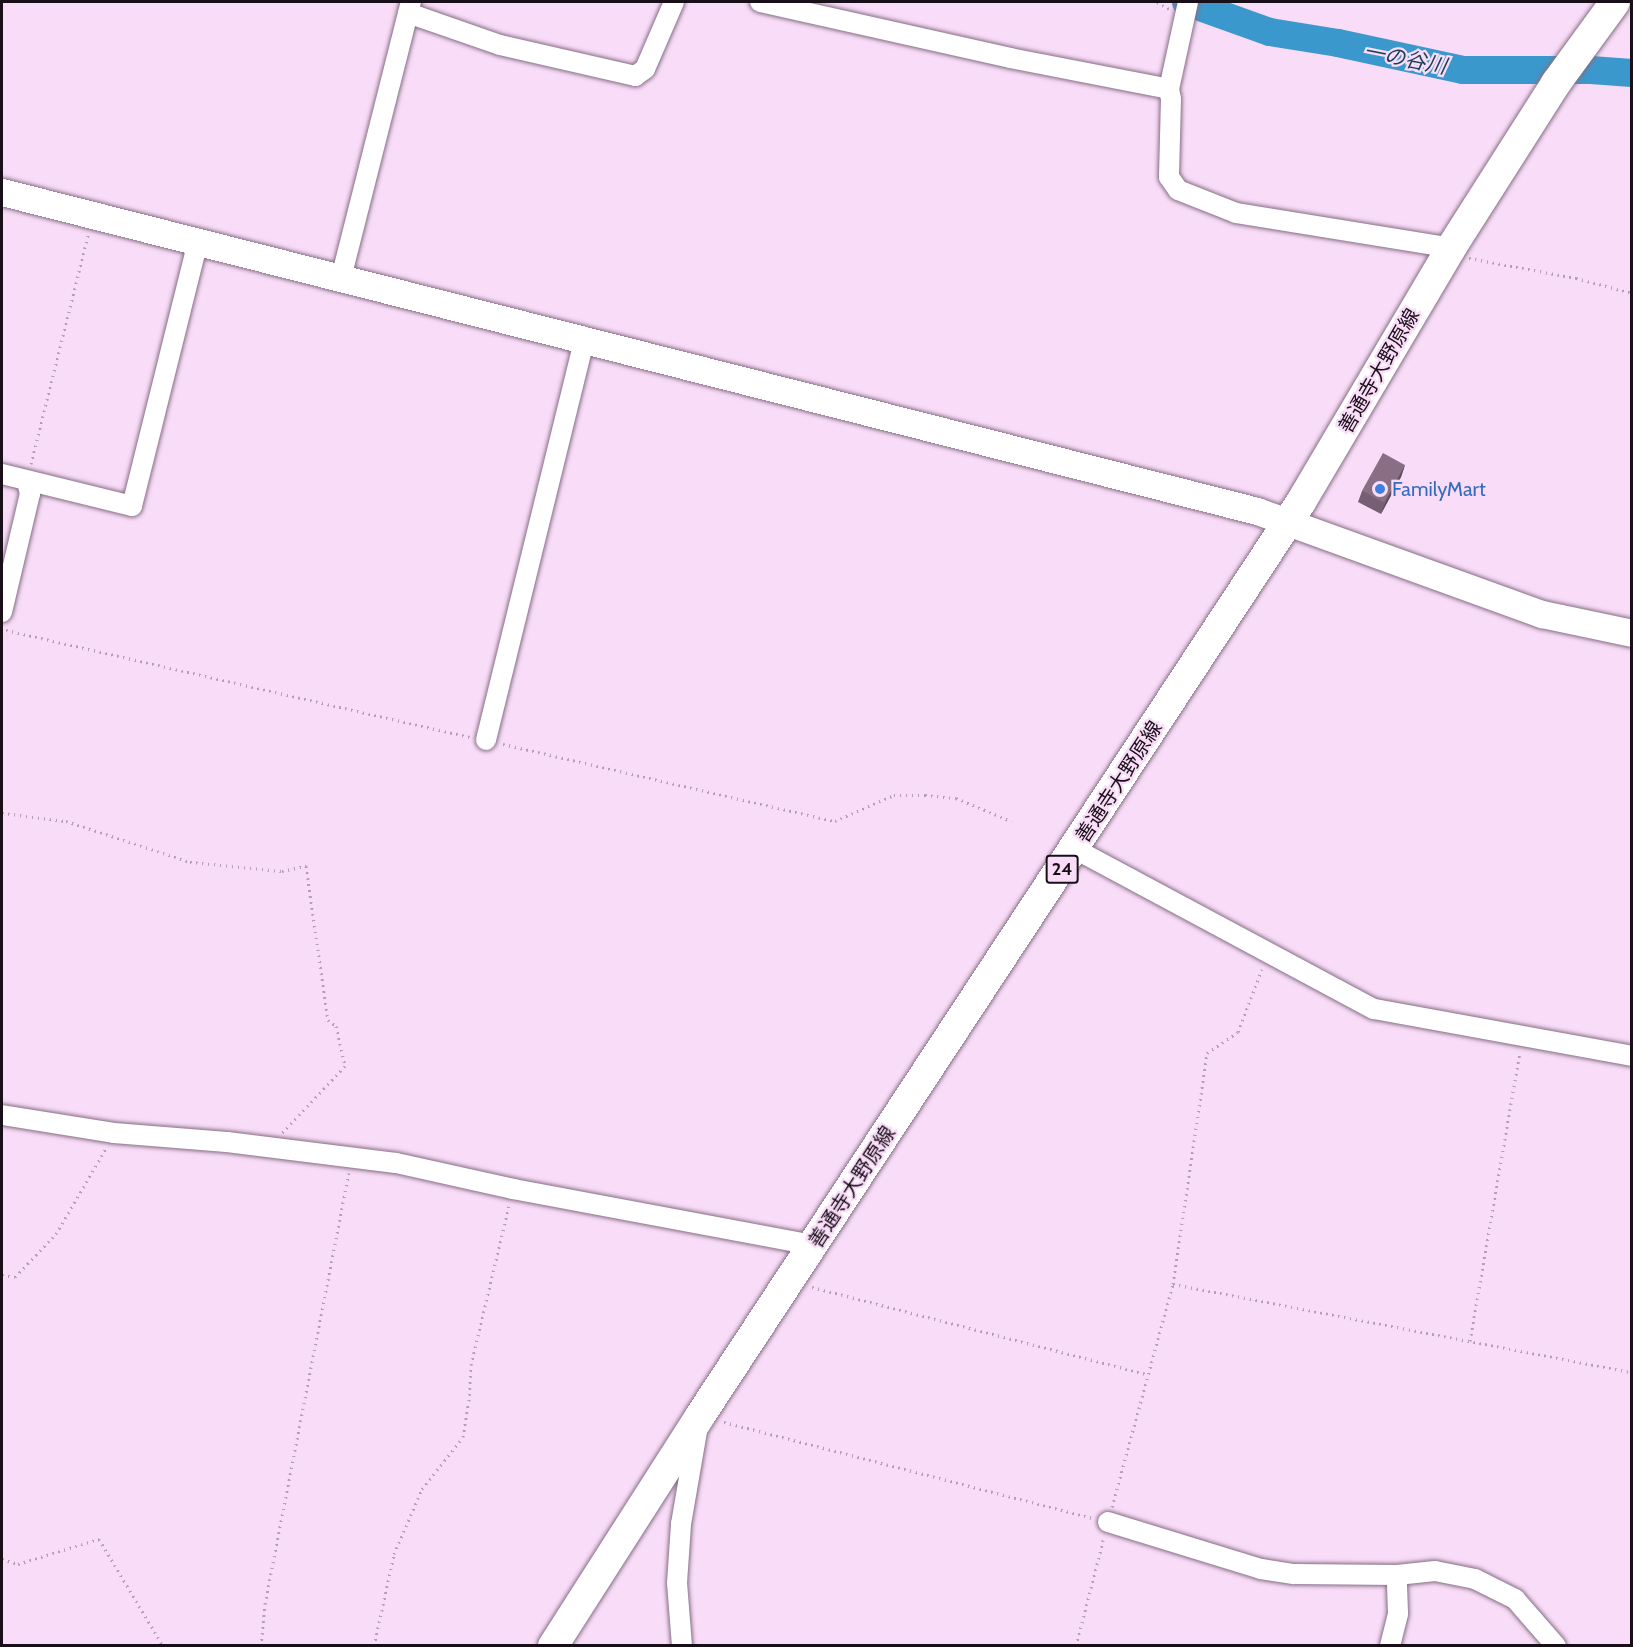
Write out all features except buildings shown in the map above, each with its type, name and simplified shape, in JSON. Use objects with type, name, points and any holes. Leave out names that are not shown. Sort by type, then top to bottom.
[{"type":"main road","name":"善通寺大野原線","points":[[553,1646],[700,1416],[1075,849],[1288,521],[1349,424],[1451,248],[1563,73],[1615,2]]},
{"type":"street","points":[[341,278],[409,7],[500,45],[635,76],[645,69],[674,2]]},
{"type":"street","points":[[760,2],[1010,58],[1169,89]]},
{"type":"street","points":[[1186,7],[1169,89],[1171,99],[1169,177],[1178,190],[1236,213],[1451,248]]},
{"type":"street","points":[[2,192],[1288,521],[1542,614],[1632,633]]},
{"type":"street","points":[[2,474],[132,506],[198,242]]},
{"type":"street","points":[[486,740],[584,341]]},
{"type":"street","points":[[2,612],[30,494],[27,481]]},
{"type":"street","points":[[1075,849],[1374,1009],[1632,1056]]},
{"type":"street","points":[[2,1114],[114,1133],[268,1147],[396,1163],[513,1189],[813,1245]]},
{"type":"street","points":[[682,1646],[677,1583],[681,1524],[700,1416]]},
{"type":"street","points":[[1108,1522],[1261,1569],[1294,1574],[1397,1575],[1435,1570],[1475,1579],[1515,1599],[1557,1646]]},
{"type":"street","points":[[1390,1646],[1398,1613],[1397,1575]]},
{"type":"path","points":[[27,481],[93,215]]},
{"type":"path","points":[[1451,248],[1466,257],[1576,278],[1632,293]]},
{"type":"path","points":[[2,628],[835,821],[894,795],[956,798],[1011,820]]},
{"type":"path","points":[[2,813],[66,821],[190,861],[282,871],[306,866],[328,1020],[336,1026],[345,1066],[268,1147]]},
{"type":"path","points":[[1076,1646],[1147,1374],[1173,1284],[1207,1053],[1238,1032],[1269,953]]},
{"type":"path","points":[[1470,1341],[1522,1037]]},
{"type":"path","points":[[2,1275],[15,1277],[56,1234],[114,1133]]},
{"type":"path","points":[[261,1646],[264,1604],[351,1159]]},
{"type":"path","points":[[374,1646],[394,1554],[422,1489],[463,1437],[469,1401],[471,1365],[513,1189]]},
{"type":"path","points":[[791,1281],[1147,1374]]},
{"type":"path","points":[[1173,1284],[1632,1372]]},
{"type":"path","points":[[700,1416],[1108,1522]]},
{"type":"path","points":[[2,1559],[18,1564],[99,1539],[163,1646]]},
{"type":"waterway","name":"一の谷川","points":[[1186,2],[1270,32],[1338,43],[1463,70],[1591,70],[1632,73]]},
{"type":"place","name":"FamilyMart","points":[[1380,489]]}]
